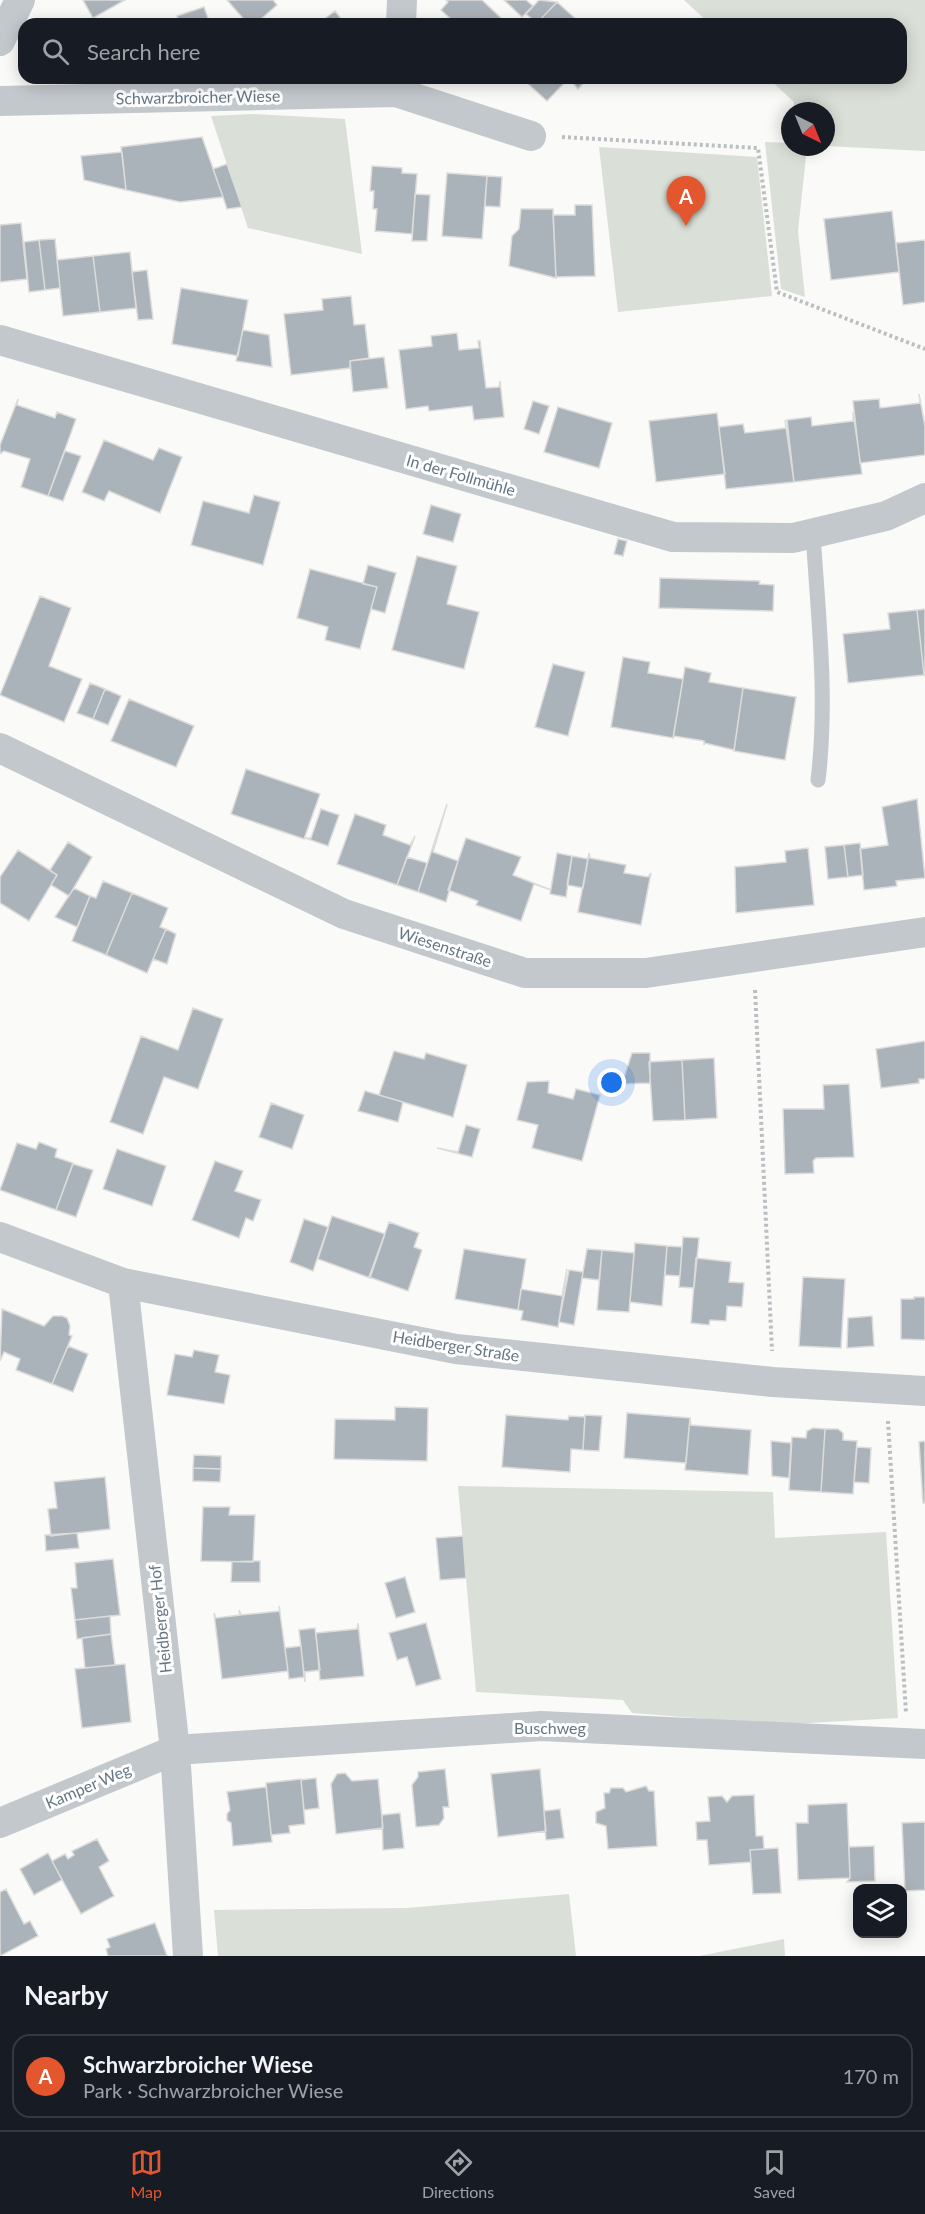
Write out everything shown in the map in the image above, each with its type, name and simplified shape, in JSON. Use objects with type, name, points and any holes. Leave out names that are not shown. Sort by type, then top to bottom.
[{"type":"street","points":[[0,41],[20,0]]},
{"type":"street","points":[[401,18],[402,0]]},
{"type":"street","name":"Schwarzbroicher Wiese","points":[[0,101],[396,85],[531,136]]},
{"type":"street","name":"In der Follmühle","points":[[0,340],[673,537],[793,538],[885,516],[925,498]]},
{"type":"street","name":"Wiesenstraße","points":[[0,748],[344,914],[525,973],[646,973],[925,932]]},
{"type":"street","name":"Heidberger Straße","points":[[0,1237],[123,1283],[456,1349],[773,1382],[925,1391]]},
{"type":"street","name":"Heidberger Hof","points":[[123,1283],[175,1750],[188,1956]]},
{"type":"street","name":"Buschweg","points":[[175,1750],[541,1726],[917,1742]]},
{"type":"street","name":"Kamper Weg","points":[[0,1823],[175,1750]]},
{"type":"lane","points":[[813,532],[823,701],[823,737],[818,780]]},
{"type":"path","points":[[531,136],[758,148],[777,292],[925,349]]},
{"type":"path","points":[[753,959],[773,1382]]},
{"type":"path","points":[[886,1389],[917,1742]]},
{"type":"shaded area","points":[[684,0],[925,0],[925,151],[835,146],[835,102],[794,102],[774,84],[907,84],[907,18],[704,18]]},
{"type":"shaded area","points":[[253,114],[345,119],[362,254],[248,228],[211,116]]},
{"type":"shaded area","points":[[765,142],[781,143],[781,156],[806,156],[798,231],[805,297],[781,289]]},
{"type":"shaded area","points":[[599,147],[757,157],[772,296],[618,312]]},
{"type":"shaded area","points":[[458,1486],[773,1492],[775,1538],[886,1532],[898,1718],[809,1723],[758,1723],[632,1713],[623,1700],[476,1692]]},
{"type":"shaded area","points":[[569,1894],[576,1956],[218,1956],[214,1910],[407,1908]]},
{"type":"shaded area","points":[[784,1939],[785,1956],[699,1956]]},
{"type":"building","points":[[83,0],[125,0],[93,18]]},
{"type":"building","points":[[227,0],[273,0],[277,5],[262,18],[243,18]]},
{"type":"building","points":[[446,0],[482,0],[501,18],[450,18],[441,10],[448,2]]},
{"type":"building","points":[[504,0],[526,0],[533,6],[522,17]]},
{"type":"building","points":[[539,0],[557,2],[542,18],[531,18],[526,14]]},
{"type":"building","points":[[557,2],[575,18],[542,18]]},
{"type":"building","points":[[204,7],[208,18],[178,18],[177,16]]},
{"type":"building","points":[[335,11],[340,18],[326,18]]},
{"type":"building","points":[[528,84],[563,84],[547,101]]},
{"type":"building","points":[[202,137],[223,197],[180,202],[126,190],[121,147]]},
{"type":"building","points":[[122,152],[126,190],[84,180],[81,156]]},
{"type":"building","points":[[227,164],[242,207],[227,209],[213,169]]},
{"type":"building","points":[[372,166],[402,168],[402,173],[417,174],[412,234],[375,231],[377,209],[373,209],[374,191],[370,191]]},
{"type":"building","points":[[447,173],[487,176],[482,239],[442,236]]},
{"type":"building","points":[[487,176],[502,177],[500,207],[485,206]]},
{"type":"building","points":[[415,194],[430,195],[427,241],[412,241]]},
{"type":"building","points":[[575,205],[592,205],[595,276],[556,277],[553,215],[575,215]]},
{"type":"building","points":[[521,209],[553,209],[556,278],[509,266],[512,236],[519,229]]},
{"type":"building","points":[[892,211],[899,272],[831,280],[824,219]]},
{"type":"building","points":[[21,223],[27,279],[0,282],[0,225]]},
{"type":"building","points":[[55,239],[60,288],[45,290],[39,240]]},
{"type":"building","points":[[39,240],[45,290],[29,292],[24,242]]},
{"type":"building","points":[[925,240],[925,302],[903,305],[896,243]]},
{"type":"building","points":[[130,252],[136,308],[100,312],[93,256]]},
{"type":"building","points":[[93,256],[100,312],[63,316],[57,260]]},
{"type":"building","points":[[147,270],[153,319],[138,320],[132,272]]},
{"type":"building","points":[[181,288],[248,300],[238,356],[172,344]]},
{"type":"building","points":[[351,296],[354,325],[365,324],[369,358],[350,361],[350,368],[291,375],[284,314],[323,310],[322,299]]},
{"type":"building","points":[[243,330],[269,335],[272,367],[236,361]]},
{"type":"building","points":[[457,333],[459,350],[479,348],[478,341],[480,341],[486,388],[499,387],[500,381],[504,417],[474,420],[472,406],[429,411],[428,406],[406,409],[399,350],[432,346],[431,336]]},
{"type":"building","points":[[384,357],[388,388],[353,392],[350,361]]},
{"type":"building","points":[[919,394],[925,426],[925,455],[860,463],[853,401],[879,399],[880,408],[920,403]]},
{"type":"building","points":[[18,399],[17,405],[55,418],[57,412],[76,419],[48,496],[21,487],[30,459],[4,451],[0,454],[0,445]]},
{"type":"building","points":[[533,401],[549,406],[539,434],[524,429]]},
{"type":"building","points":[[558,407],[612,423],[599,468],[544,452]]},
{"type":"building","points":[[853,412],[862,474],[794,482],[787,420],[811,417],[812,426],[853,421]]},
{"type":"building","points":[[717,413],[725,474],[656,482],[649,421]]},
{"type":"building","points":[[785,420],[794,482],[726,489],[719,427],[743,424],[745,433],[786,428]]},
{"type":"building","points":[[104,440],[153,460],[159,448],[182,457],[160,513],[109,491],[104,501],[82,492]]},
{"type":"building","points":[[65,451],[81,456],[63,501],[48,496]]},
{"type":"building","points":[[254,495],[280,502],[263,565],[191,545],[203,501],[249,513]]},
{"type":"building","points":[[431,505],[461,514],[453,542],[423,534]]},
{"type":"building","points":[[618,539],[627,541],[623,556],[614,554]]},
{"type":"building","points":[[417,556],[457,566],[447,604],[479,612],[464,669],[392,650]]},
{"type":"building","points":[[368,565],[396,573],[385,613],[371,609],[377,587],[363,584]]},
{"type":"building","points":[[310,569],[377,587],[360,649],[325,640],[328,627],[297,618]]},
{"type":"building","points":[[660,578],[760,581],[759,584],[774,585],[773,611],[659,608]]},
{"type":"building","points":[[40,596],[71,608],[49,666],[82,679],[64,722],[0,695]]},
{"type":"building","points":[[925,609],[925,674],[924,675],[917,610]]},
{"type":"building","points":[[917,610],[924,675],[848,683],[843,634],[890,629],[888,613]]},
{"type":"building","points":[[623,657],[650,662],[648,673],[683,679],[673,738],[611,727]]},
{"type":"building","points":[[553,664],[585,672],[568,736],[535,727]]},
{"type":"building","points":[[685,667],[711,673],[709,682],[743,688],[734,750],[705,743],[704,745],[704,741],[674,736],[673,739]]},
{"type":"building","points":[[90,683],[105,689],[93,719],[77,713]]},
{"type":"building","points":[[743,688],[796,697],[785,760],[734,751]]},
{"type":"building","points":[[105,689],[121,696],[108,725],[93,719]]},
{"type":"building","points":[[129,699],[194,726],[176,767],[111,741]]},
{"type":"building","points":[[246,769],[320,794],[304,839],[231,814]]},
{"type":"building","points":[[917,799],[925,878],[896,881],[897,886],[864,890],[860,849],[888,845],[882,807]]},
{"type":"building","points":[[447,804],[433,852],[458,861],[446,902],[418,892]]},
{"type":"building","points":[[321,809],[339,815],[328,846],[305,838],[311,838]]},
{"type":"building","points":[[355,814],[386,825],[383,835],[410,845],[415,836],[397,885],[337,864]]},
{"type":"building","points":[[466,838],[521,857],[513,875],[551,890],[534,884],[521,921],[476,905],[478,901],[448,890]]},
{"type":"building","points":[[68,842],[92,857],[69,896],[51,885],[57,875],[50,870]]},
{"type":"building","points":[[860,843],[863,875],[848,877],[844,845]]},
{"type":"building","points":[[844,845],[848,877],[828,879],[825,847]]},
{"type":"building","points":[[808,848],[814,905],[736,913],[735,867],[786,862],[785,851]]},
{"type":"building","points":[[18,850],[57,875],[29,921],[0,903],[0,877]]},
{"type":"building","points":[[557,853],[572,856],[566,897],[550,894]]},
{"type":"building","points":[[589,853],[590,858],[626,865],[624,873],[648,877],[651,873],[641,925],[578,912]]},
{"type":"building","points":[[572,856],[588,859],[583,888],[567,885]]},
{"type":"building","points":[[407,857],[427,863],[418,892],[397,885]]},
{"type":"building","points":[[103,881],[132,893],[106,955],[72,941],[90,896],[96,898]]},
{"type":"building","points":[[74,888],[90,896],[77,927],[55,917]]},
{"type":"building","points":[[132,893],[168,908],[160,927],[166,929],[147,973],[106,955]]},
{"type":"building","points":[[166,929],[176,934],[167,964],[153,959]]},
{"type":"building","points":[[193,1008],[223,1019],[198,1089],[164,1077],[143,1134],[110,1122],[141,1036],[178,1050]]},
{"type":"building","points":[[925,1041],[925,1079],[919,1079],[919,1083],[881,1088],[876,1049]]},
{"type":"building","points":[[394,1051],[424,1059],[426,1053],[467,1065],[453,1117],[379,1095]]},
{"type":"building","points":[[632,1053],[650,1053],[650,1083],[622,1084]]},
{"type":"building","points":[[714,1058],[717,1118],[685,1120],[682,1060]]},
{"type":"building","points":[[682,1060],[685,1120],[653,1121],[649,1062]]},
{"type":"building","points":[[549,1081],[548,1093],[573,1099],[576,1089],[600,1095],[582,1161],[532,1148],[538,1125],[517,1120],[527,1082]]},
{"type":"building","points":[[849,1084],[854,1157],[816,1158],[813,1161],[814,1173],[785,1174],[783,1109],[824,1109],[823,1085]]},
{"type":"building","points":[[365,1091],[403,1102],[398,1122],[358,1111]]},
{"type":"building","points":[[271,1103],[304,1115],[292,1149],[259,1137]]},
{"type":"building","points":[[466,1125],[480,1129],[472,1157],[437,1148],[458,1152]]},
{"type":"building","points":[[39,1142],[57,1149],[55,1157],[73,1163],[56,1210],[0,1190],[17,1143],[36,1149]]},
{"type":"building","points":[[117,1149],[166,1166],[152,1206],[103,1189]]},
{"type":"building","points":[[215,1161],[243,1171],[235,1191],[261,1200],[253,1221],[246,1218],[239,1238],[192,1220]]},
{"type":"building","points":[[73,1164],[93,1170],[76,1217],[56,1210]]},
{"type":"building","points":[[332,1216],[385,1234],[370,1278],[318,1259]]},
{"type":"building","points":[[304,1219],[328,1227],[313,1271],[290,1262]]},
{"type":"building","points":[[389,1222],[419,1233],[414,1247],[422,1250],[408,1291],[369,1277]]},
{"type":"building","points":[[683,1237],[699,1238],[694,1288],[679,1287]]},
{"type":"building","points":[[635,1243],[667,1246],[662,1306],[630,1302]]},
{"type":"building","points":[[667,1246],[682,1247],[680,1276],[665,1275]]},
{"type":"building","points":[[464,1249],[526,1259],[518,1310],[455,1299]]},
{"type":"building","points":[[587,1249],[602,1250],[599,1280],[582,1278]]},
{"type":"building","points":[[602,1250],[634,1253],[629,1312],[597,1310]]},
{"type":"building","points":[[696,1258],[731,1262],[729,1282],[744,1283],[742,1307],[727,1306],[726,1321],[710,1320],[709,1325],[691,1323]]},
{"type":"building","points":[[567,1269],[558,1327],[521,1320],[523,1311],[518,1310],[521,1289],[562,1296]]},
{"type":"building","points":[[569,1270],[583,1272],[574,1325],[559,1322]]},
{"type":"building","points":[[803,1277],[845,1279],[841,1348],[799,1346]]},
{"type":"building","points":[[914,1297],[925,1297],[925,1340],[901,1339],[901,1299],[914,1299]]},
{"type":"building","points":[[2,1309],[44,1326],[53,1316],[67,1318],[70,1326],[69,1335],[72,1336],[52,1384],[16,1370],[20,1359],[4,1352],[0,1361]]},
{"type":"building","points":[[872,1316],[874,1346],[847,1348],[848,1318]]},
{"type":"building","points":[[68,1346],[88,1354],[73,1392],[52,1384]]},
{"type":"building","points":[[194,1350],[219,1355],[215,1372],[230,1375],[224,1404],[167,1395],[175,1354],[192,1357]]},
{"type":"building","points":[[395,1407],[428,1408],[427,1461],[334,1459],[335,1419],[395,1420]]},
{"type":"building","points":[[627,1413],[690,1418],[686,1463],[624,1458]]},
{"type":"building","points":[[506,1415],[568,1420],[569,1416],[585,1417],[583,1450],[571,1449],[570,1472],[502,1467]]},
{"type":"building","points":[[585,1415],[602,1416],[599,1451],[583,1450]]},
{"type":"building","points":[[690,1418],[691,1425],[751,1430],[748,1475],[685,1470]]},
{"type":"building","points":[[813,1428],[825,1429],[821,1492],[789,1490],[792,1437],[806,1438],[807,1431]]},
{"type":"building","points":[[825,1429],[838,1429],[843,1433],[843,1440],[857,1441],[853,1494],[821,1492]]},
{"type":"building","points":[[771,1441],[791,1443],[789,1478],[772,1476]]},
{"type":"building","points":[[925,1441],[925,1503],[923,1503],[919,1442]]},
{"type":"building","points":[[857,1447],[871,1448],[869,1483],[854,1482]]},
{"type":"building","points":[[194,1455],[221,1456],[221,1469],[193,1468]]},
{"type":"building","points":[[193,1468],[221,1469],[220,1482],[193,1481]]},
{"type":"building","points":[[105,1477],[110,1529],[51,1536],[48,1509],[57,1508],[54,1482]]},
{"type":"building","points":[[203,1507],[230,1507],[229,1515],[255,1515],[253,1562],[201,1561]]},
{"type":"building","points":[[77,1533],[79,1548],[46,1551],[45,1535]]},
{"type":"building","points":[[463,1536],[466,1578],[440,1580],[436,1538]]},
{"type":"building","points":[[113,1559],[120,1615],[75,1620],[71,1588],[77,1588],[75,1563]]},
{"type":"building","points":[[260,1561],[260,1582],[231,1582],[232,1562]]},
{"type":"building","points":[[405,1577],[415,1612],[396,1618],[385,1583]]},
{"type":"building","points":[[239,1610],[241,1615],[280,1611],[288,1671],[222,1679],[214,1613],[216,1618],[240,1615]]},
{"type":"building","points":[[110,1616],[111,1634],[77,1639],[75,1620]]},
{"type":"building","points":[[358,1623],[364,1676],[320,1680],[316,1633],[357,1629]]},
{"type":"building","points":[[426,1623],[441,1679],[416,1686],[407,1657],[397,1660],[389,1633]]},
{"type":"building","points":[[315,1628],[320,1670],[305,1672],[305,1682],[299,1630]]},
{"type":"building","points":[[111,1634],[115,1665],[85,1668],[82,1638]]},
{"type":"building","points":[[301,1646],[304,1677],[289,1679],[285,1648]]},
{"type":"building","points":[[125,1664],[131,1722],[82,1728],[75,1669]]},
{"type":"building","points":[[445,1769],[449,1807],[443,1807],[444,1818],[439,1825],[416,1827],[412,1785],[418,1777],[418,1772]]},
{"type":"building","points":[[540,1769],[546,1831],[498,1837],[491,1774]]},
{"type":"building","points":[[345,1773],[352,1781],[378,1779],[383,1828],[336,1834],[331,1784],[337,1774]]},
{"type":"building","points":[[316,1778],[319,1808],[304,1810],[301,1780]]},
{"type":"building","points":[[301,1779],[305,1824],[289,1826],[290,1833],[271,1835],[266,1783]]},
{"type":"building","points":[[646,1786],[649,1791],[654,1791],[657,1846],[608,1849],[606,1826],[596,1823],[596,1812],[605,1808],[604,1793],[609,1793],[611,1788],[623,1788],[626,1792]]},
{"type":"building","points":[[266,1787],[272,1842],[233,1846],[231,1823],[227,1820],[230,1810],[227,1792]]},
{"type":"building","points":[[754,1795],[756,1836],[763,1836],[764,1849],[750,1850],[751,1862],[709,1865],[707,1840],[697,1840],[696,1822],[710,1821],[708,1797],[722,1796],[727,1802],[732,1796]]},
{"type":"building","points":[[847,1803],[850,1878],[798,1880],[796,1823],[808,1823],[808,1805]]},
{"type":"building","points":[[560,1809],[564,1838],[546,1840],[544,1811]]},
{"type":"building","points":[[400,1813],[404,1848],[383,1850],[382,1815]]},
{"type":"building","points":[[925,1822],[925,1890],[907,1891],[902,1823]]},
{"type":"building","points":[[97,1839],[109,1861],[99,1867],[114,1896],[81,1914],[52,1861],[65,1854],[68,1859],[74,1855],[72,1851]]},
{"type":"building","points":[[874,1846],[875,1881],[847,1882],[850,1878],[849,1847]]},
{"type":"building","points":[[778,1848],[781,1893],[753,1894],[750,1850]]},
{"type":"building","points":[[48,1853],[62,1880],[34,1895],[20,1869]]},
{"type":"building","points":[[6,1889],[24,1924],[30,1921],[38,1936],[0,1956],[0,1892]]},
{"type":"building","points":[[155,1923],[167,1956],[108,1956],[106,1949],[110,1947],[107,1939]]},
{"type":"place","name":"Schwarzbroicher Wiese","points":[[686,226]]}]
